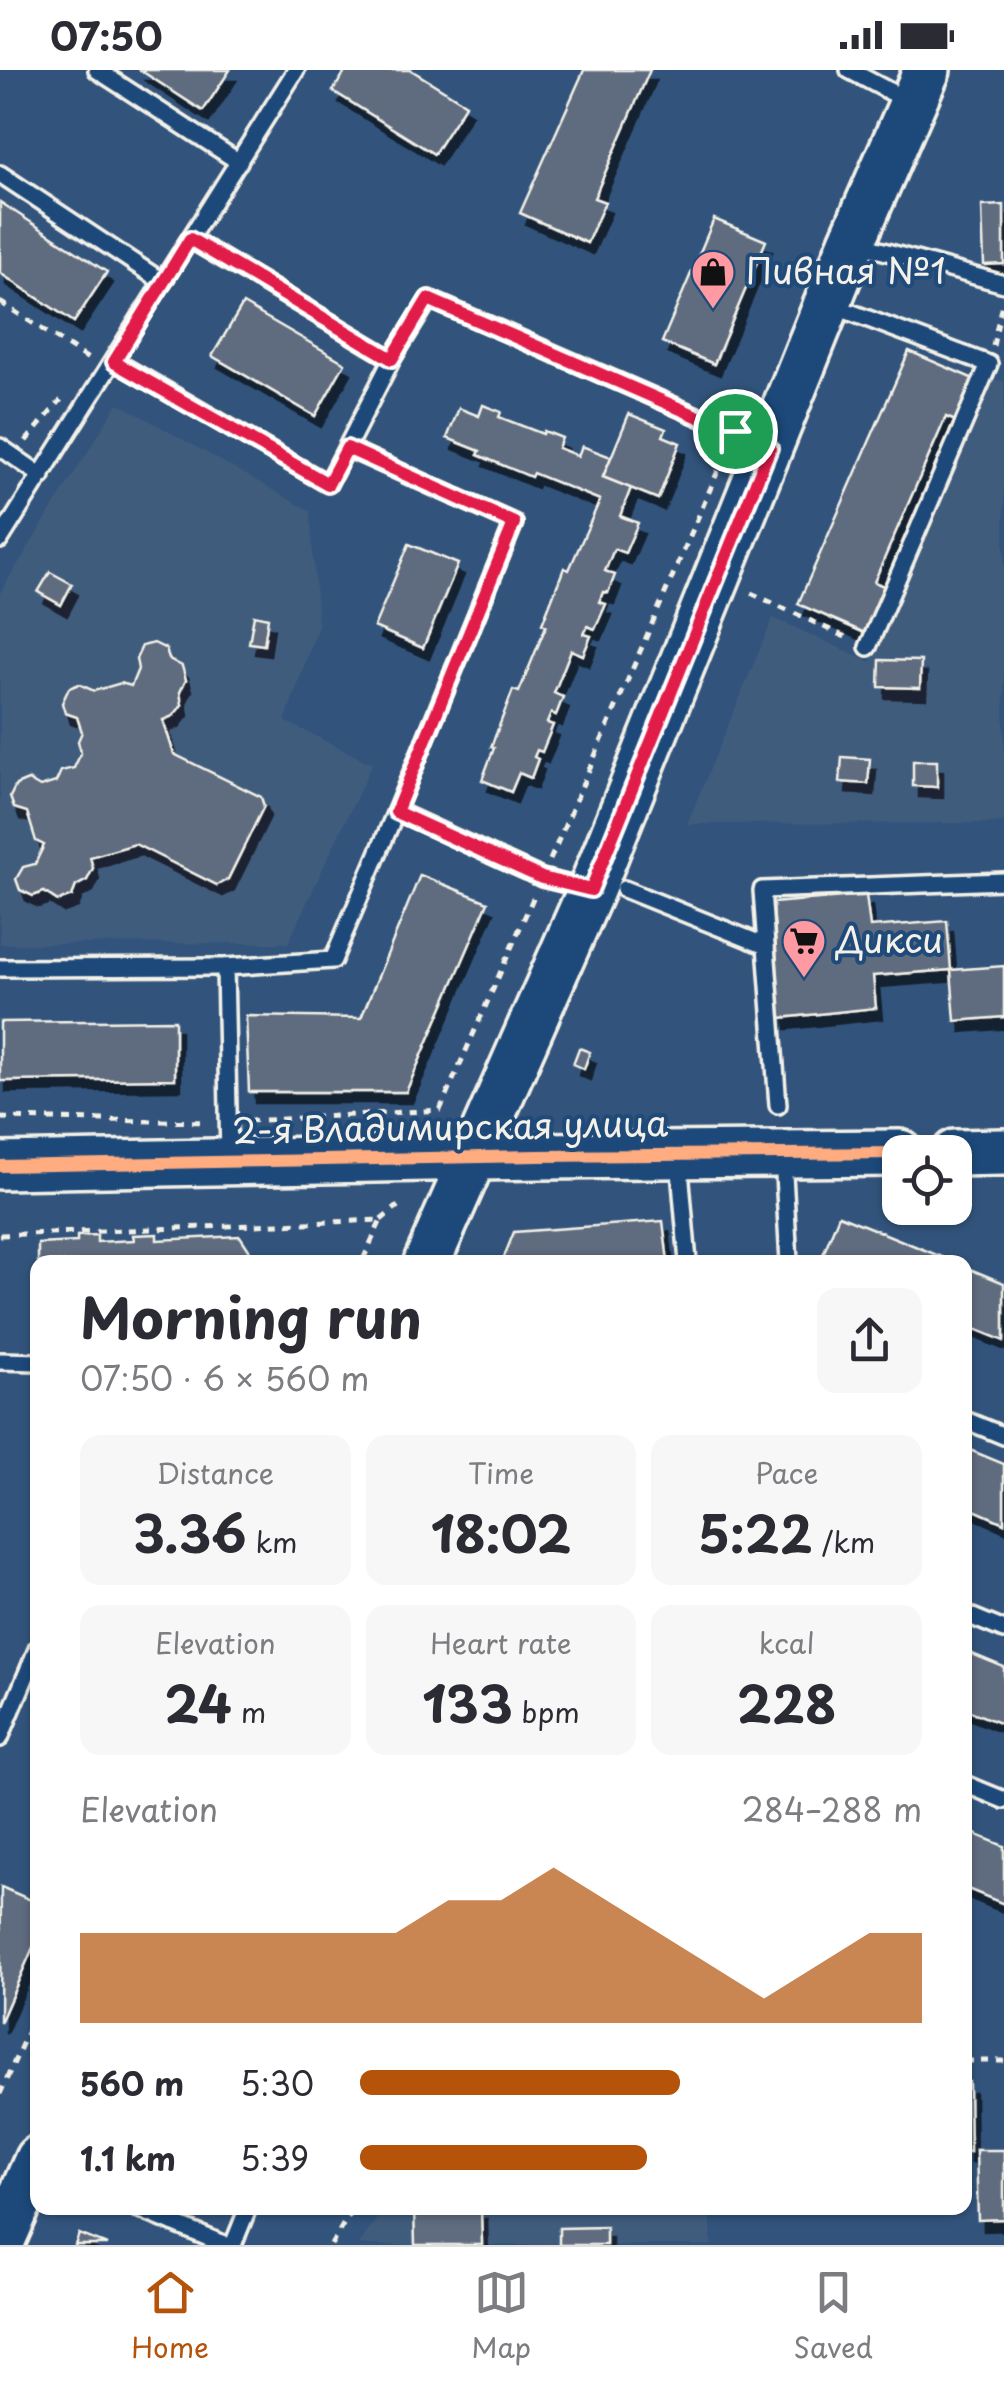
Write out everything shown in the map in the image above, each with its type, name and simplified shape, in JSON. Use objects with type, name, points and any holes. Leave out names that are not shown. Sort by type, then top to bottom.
[{"type":"main road","points":[[430,1255],[474,1157],[608,890],[752,439],[828,303],[920,87]]},
{"type":"main road","points":[[972,1153],[1004,1152]]},
{"type":"main road","name":"2-я Владимирская улица","points":[[0,1166],[882,1154]]},
{"type":"main road","points":[[0,2245],[30,2179]]},
{"type":"lane","points":[[97,70],[238,162]]},
{"type":"lane","points":[[0,540],[296,70]]},
{"type":"lane","points":[[849,70],[920,87]]},
{"type":"lane","points":[[0,174],[163,282]]},
{"type":"lane","points":[[190,239],[392,359]]},
{"type":"lane","points":[[852,242],[1004,284]]},
{"type":"lane","points":[[114,362],[328,484],[392,359],[428,299],[752,439]]},
{"type":"lane","points":[[828,303],[989,364],[868,647]]},
{"type":"lane","points":[[0,447],[42,476]]},
{"type":"lane","points":[[0,968],[225,967],[333,960],[514,523],[347,448]]},
{"type":"lane","points":[[396,812],[542,878],[608,890],[766,946]]},
{"type":"lane","points":[[778,1106],[762,890],[1004,881]]},
{"type":"lane","points":[[225,967],[229,1162]]},
{"type":"lane","points":[[783,1154],[789,1255]]},
{"type":"lane","points":[[678,1155],[687,1255]]},
{"type":"lane","points":[[0,1361],[30,1362]]},
{"type":"lane","points":[[972,1423],[1004,1436]]},
{"type":"lane","points":[[972,1617],[1004,1630]]},
{"type":"lane","points":[[0,1738],[30,1666]]},
{"type":"lane","points":[[972,1787],[1004,1800]]},
{"type":"lane","points":[[154,2215],[230,2245],[245,2215]]},
{"type":"path","points":[[989,364],[1004,294]]},
{"type":"path","points":[[0,302],[93,362]]},
{"type":"path","points":[[440,1110],[542,878],[752,439]]},
{"type":"path","points":[[751,594],[868,647]]},
{"type":"path","points":[[365,1255],[381,1220],[398,1206]]},
{"type":"path","points":[[0,1235],[381,1220]]},
{"type":"path","points":[[0,2094],[30,2026]]},
{"type":"path","points":[[972,2061],[1004,2062]]},
{"type":"path","points":[[331,2245],[349,2215]]},
{"type":"shaded area","points":[[987,379],[1004,381],[1004,823],[687,824],[773,618],[871,662]]},
{"type":"shaded area","points":[[118,403],[310,511],[318,626],[285,721],[372,764],[288,943],[0,944],[0,593]]},
{"type":"shaded area","points":[[379,2215],[711,2215],[711,2245],[359,2245]]},
{"type":"building","points":[[140,70],[230,70],[203,111]]},
{"type":"building","points":[[346,70],[411,70],[466,104],[434,154],[333,91]]},
{"type":"building","points":[[584,70],[650,70],[594,198],[605,202],[587,243],[520,213]]},
{"type":"building","points":[[0,202],[107,272],[74,322],[0,273]]},
{"type":"building","points":[[1004,205],[1004,264],[984,265],[982,206]]},
{"type":"building","points":[[714,219],[766,241],[714,364],[662,342]]},
{"type":"building","points":[[243,304],[345,363],[315,416],[212,356]]},
{"type":"building","points":[[909,351],[976,380],[958,422],[946,417],[874,582],[886,587],[865,633],[798,604]]},
{"type":"building","points":[[483,405],[501,412],[499,417],[562,438],[558,448],[578,456],[582,446],[611,457],[603,477],[631,488],[620,516],[638,523],[625,553],[614,549],[605,571],[615,575],[608,593],[603,592],[599,602],[606,604],[595,629],[588,626],[584,634],[591,636],[583,655],[571,650],[554,693],[563,697],[556,715],[551,713],[547,723],[553,725],[542,752],[537,750],[534,757],[538,759],[531,778],[519,773],[511,792],[482,780],[494,748],[491,747],[513,690],[519,692],[546,626],[542,624],[564,568],[569,570],[600,500],[533,473],[531,477],[447,438],[459,408],[479,416]]},
{"type":"building","points":[[629,414],[666,429],[663,436],[680,443],[658,499],[603,477]]},
{"type":"building","points":[[409,544],[458,564],[423,648],[374,627]]},
{"type":"building","points":[[50,572],[72,584],[61,605],[38,592]]},
{"type":"building","points":[[254,615],[268,618],[264,645],[249,643]]},
{"type":"building","points":[[154,643],[182,666],[186,680],[180,692],[182,705],[173,716],[163,720],[174,754],[261,797],[264,806],[228,879],[217,885],[135,844],[90,857],[93,868],[72,896],[58,901],[44,892],[33,896],[20,890],[16,879],[23,867],[35,864],[44,845],[36,841],[27,812],[14,808],[10,797],[16,785],[28,780],[40,787],[56,782],[61,771],[74,768],[81,753],[78,741],[82,732],[77,717],[65,713],[62,703],[69,688],[79,684],[94,691],[121,683],[131,686],[142,646]]},
{"type":"building","points":[[880,660],[921,661],[920,688],[879,687]]},
{"type":"building","points":[[842,757],[870,759],[868,784],[840,782]]},
{"type":"building","points":[[913,761],[937,761],[937,787],[913,786]]},
{"type":"building","points":[[420,875],[488,902],[406,1092],[249,1092],[246,1016],[361,1018]]},
{"type":"building","points":[[866,895],[870,927],[947,921],[951,970],[873,976],[876,1008],[780,1018],[773,903]]},
{"type":"building","points":[[1004,966],[1004,1017],[955,1021],[951,970]]},
{"type":"building","points":[[175,1020],[175,1079],[0,1081],[0,1022]]},
{"type":"building","points":[[579,1048],[590,1052],[584,1069],[573,1064]]},
{"type":"building","points":[[839,1215],[937,1255],[823,1255]]},
{"type":"building","points":[[663,1221],[667,1255],[505,1255],[514,1232]]},
{"type":"building","points":[[157,1234],[157,1240],[240,1236],[252,1255],[38,1255],[38,1244],[77,1242],[77,1236],[97,1235],[97,1242],[134,1240],[133,1235]]},
{"type":"building","points":[[972,1270],[1004,1283],[1004,1341],[972,1328]]},
{"type":"building","points":[[972,1451],[1004,1464],[1004,1523],[972,1509]]},
{"type":"building","points":[[972,1654],[1004,1667],[1004,1725],[972,1712]]},
{"type":"building","points":[[972,1833],[1004,1846],[1004,1904],[972,1891]]},
{"type":"building","points":[[1,1887],[30,1900],[30,1954],[0,2023]]},
{"type":"building","points":[[976,2150],[1004,2150],[1004,2219],[978,2220]]},
{"type":"building","points":[[414,2215],[481,2215],[482,2245],[415,2245]]},
{"type":"building","points":[[606,2227],[606,2245],[559,2245],[559,2228]]},
{"type":"building","points":[[79,2234],[107,2245],[75,2245]]},
{"type":"cycle path","points":[[0,1166],[882,1153]]},
{"type":"place","name":"Пивная №1","points":[[713,310]]},
{"type":"place","name":"Дикси","points":[[804,979]]},
{"type":"route","points":[[190,239],[392,359],[428,299],[735,431],[770,448],[591,890],[542,878],[396,812],[514,523],[347,448],[328,484],[114,362],[190,239]]}]
